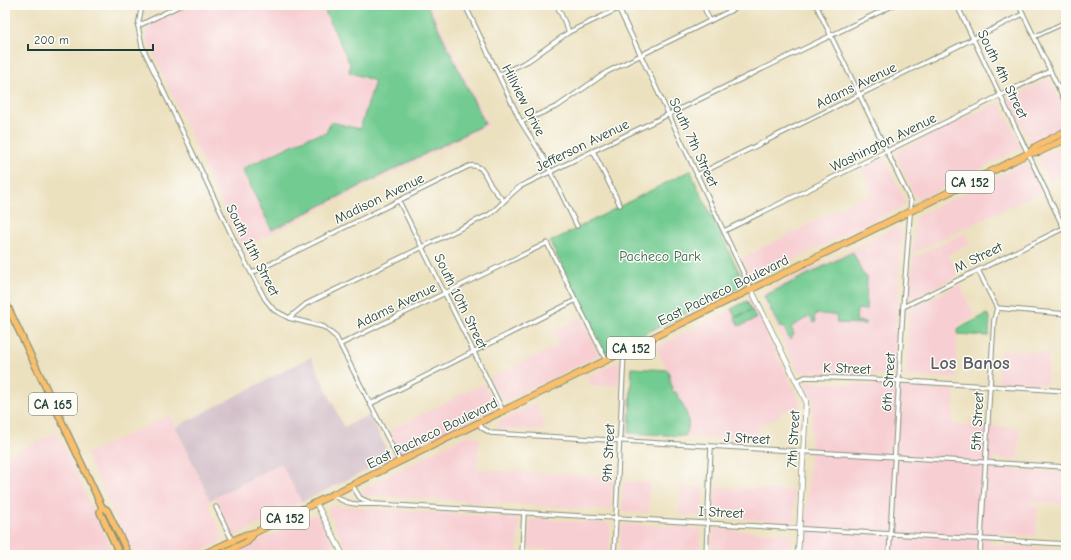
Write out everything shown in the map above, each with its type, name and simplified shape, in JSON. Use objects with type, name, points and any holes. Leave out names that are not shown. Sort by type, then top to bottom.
[{"type":"highway","name":"East Pacheco Boulevard","points":[[202,555],[232,540],[254,533],[400,463],[624,351],[1029,153],[1035,147],[1066,131]]},
{"type":"highway","points":[[1056,144],[1058,140],[1066,135]]},
{"type":"highway","name":"East Pacheco Boulevard","points":[[1029,153],[1039,152],[1066,139]]},
{"type":"highway","name":"East Pacheco Boulevard","points":[[220,555],[247,542],[254,533]]},
{"type":"highway","points":[[213,555],[228,547],[232,540]]},
{"type":"main road","name":"CA 165","points":[[5,301],[102,508],[107,510],[129,555]]},
{"type":"main road","name":"CA 165","points":[[102,508],[100,512],[120,555]]},
{"type":"street","name":"South 11th Street","points":[[142,5],[138,26],[142,46],[233,239],[269,305],[274,310],[289,318],[324,327],[331,332],[341,344],[400,463]]},
{"type":"street","points":[[138,26],[181,5]]},
{"type":"street","name":"Hillview Drive","points":[[465,5],[521,122],[551,172],[577,226]]},
{"type":"street","points":[[557,5],[569,32]]},
{"type":"street","points":[[499,75],[528,61],[569,32],[618,7],[626,5]]},
{"type":"street","points":[[703,5],[710,21]]},
{"type":"street","points":[[521,122],[558,106],[602,75],[742,5]]},
{"type":"street","name":"6th Street","points":[[816,5],[910,197],[889,555]]},
{"type":"street","name":"Jefferson Avenue","points":[[289,318],[306,304],[490,214],[503,200],[521,186],[894,5]]},
{"type":"street","name":"South 4th Street","points":[[957,5],[1066,233]]},
{"type":"street","points":[[1019,5],[1066,104]]},
{"type":"street","name":"South 7th Street","points":[[618,7],[751,289]]},
{"type":"street","name":"Adams Avenue","points":[[697,175],[1023,14]]},
{"type":"street","points":[[1034,37],[1066,22]]},
{"type":"street","name":"Washington Avenue","points":[[724,231],[888,152],[1050,71]]},
{"type":"street","points":[[593,151],[620,205]]},
{"type":"street","name":"Madison Avenue","points":[[252,273],[469,166],[476,165],[480,167],[503,200]]},
{"type":"street","name":"South 10th Street","points":[[399,201],[503,411]]},
{"type":"street","name":"M Street","points":[[903,307],[1064,228]]},
{"type":"street","name":"Adams Avenue","points":[[341,344],[547,243],[576,300]]},
{"type":"street","points":[[978,270],[997,308],[1066,314]]},
{"type":"street","name":"7th Street","points":[[751,289],[806,401],[798,555]]},
{"type":"street","points":[[370,404],[576,300],[606,360]]},
{"type":"street","name":"5th Street","points":[[980,555],[994,320],[997,308]]},
{"type":"street","name":"9th Street","points":[[614,555],[624,351]]},
{"type":"street","name":"K Street","points":[[797,381],[805,377],[1066,391]]},
{"type":"street","name":"J Street","points":[[479,424],[490,433],[1066,468]]},
{"type":"street","points":[[706,555],[711,447]]},
{"type":"street","name":"I Street","points":[[352,486],[360,498],[374,504]]},
{"type":"street","name":"I Street","points":[[333,495],[346,503],[360,505],[374,504],[524,512],[1066,544]]},
{"type":"street","points":[[316,503],[343,555]]},
{"type":"street","points":[[216,506],[232,540]]},
{"type":"street","points":[[522,555],[524,512]]},
{"type":"shaded area","points":[[190,5],[430,5],[489,125],[242,248],[145,35],[148,27],[152,23]]},
{"type":"shaded area","points":[[1049,78],[1066,112],[1066,127],[1031,143],[1008,100]]},
{"type":"shaded area","points":[[999,102],[1021,145],[1020,149],[920,199],[915,197],[895,153]]},
{"type":"shaded area","points":[[1066,143],[1066,173],[1049,181],[1039,161],[1040,156]]},
{"type":"shaded area","points":[[885,159],[905,201],[904,206],[753,279],[742,258],[872,192],[862,169]]},
{"type":"shaded area","points":[[1025,163],[1029,166],[1042,191],[913,253],[915,220],[918,216]]},
{"type":"shaded area","points":[[896,227],[901,231],[894,373],[892,375],[798,372],[762,297],[763,293]]},
{"type":"shaded area","points":[[965,233],[970,244],[948,255],[958,276],[913,298],[910,297],[913,258]]},
{"type":"shaded area","points":[[959,284],[975,316],[958,325],[956,378],[907,376],[909,310]]},
{"type":"shaded area","points":[[750,299],[800,402],[799,412],[780,411],[779,416],[759,426],[758,441],[626,434],[631,368],[667,370],[656,347],[725,314],[730,309]]},
{"type":"shaded area","points":[[581,317],[599,355],[507,401],[501,399],[489,378],[559,345],[553,332]]},
{"type":"shaded area","points":[[1000,350],[1049,353],[1047,384],[999,382]]},
{"type":"shaded area","points":[[311,357],[344,427],[369,415],[390,455],[390,459],[302,502],[281,463],[210,500],[176,427]]},
{"type":"shaded area","points":[[619,361],[621,365],[618,385],[590,387],[588,377]]},
{"type":"shaded area","points":[[484,383],[494,404],[493,409],[403,454],[399,452],[389,431]]},
{"type":"shaded area","points":[[806,383],[892,386],[905,389],[906,387],[955,390],[953,424],[1020,428],[1018,460],[994,458],[993,469],[1066,472],[1066,504],[1031,502],[1030,505],[1038,506],[1036,536],[990,533],[989,545],[1066,550],[1066,555],[804,555],[813,403],[806,386]]},
{"type":"shaded area","points":[[536,403],[545,430],[497,429],[498,422]]},
{"type":"shaded area","points":[[170,415],[210,500],[210,509],[223,537],[220,542],[194,555],[133,555],[86,454]]},
{"type":"shaded area","points":[[57,432],[114,555],[5,555],[5,457]]},
{"type":"shaded area","points":[[467,435],[480,438],[476,469],[613,477],[611,510],[361,495],[363,489]]},
{"type":"shaded area","points":[[281,463],[302,502],[237,535],[232,533],[215,497]]},
{"type":"shaded area","points":[[623,481],[650,483],[648,513],[624,512],[622,509]]},
{"type":"shaded area","points":[[681,485],[704,487],[702,514],[699,516],[679,515]]},
{"type":"shaded area","points":[[715,487],[795,491],[794,521],[715,517]]},
{"type":"shaded area","points":[[332,506],[517,518],[519,520],[517,555],[349,555],[328,511],[328,507]]},
{"type":"shaded area","points":[[312,515],[319,517],[338,555],[229,555]]},
{"type":"shaded area","points":[[530,520],[608,523],[611,526],[609,554],[528,548]]},
{"type":"shaded area","points":[[624,524],[699,528],[701,530],[700,555],[619,554],[621,526]]},
{"type":"shaded area","points":[[715,529],[792,534],[792,555],[711,555],[713,531]]},
{"type":"green space","points":[[322,5],[427,5],[485,124],[272,230],[242,169],[309,137],[326,133],[331,122],[360,129],[375,81],[349,72],[350,64]]},
{"type":"green space","name":"Pacheco Park","points":[[691,170],[694,180],[744,282],[743,286],[605,353],[550,242]]},
{"type":"green space","points":[[853,252],[863,274],[867,277],[866,310],[857,309],[856,321],[865,322],[865,324],[837,323],[836,315],[816,314],[814,317],[816,322],[814,323],[810,316],[791,327],[794,334],[790,340],[783,326],[780,328],[764,296]]},
{"type":"green space","points":[[747,301],[751,310],[735,317],[731,309]]},
{"type":"green space","points":[[752,310],[756,319],[739,326],[735,318]]},
{"type":"green space","points":[[987,314],[990,317],[989,336],[957,334],[958,329]]},
{"type":"green space","points":[[632,368],[668,370],[673,392],[676,392],[688,419],[685,436],[629,433]]},
{"type":"district","name":"Los Banos","points":[[970,363]]}]
